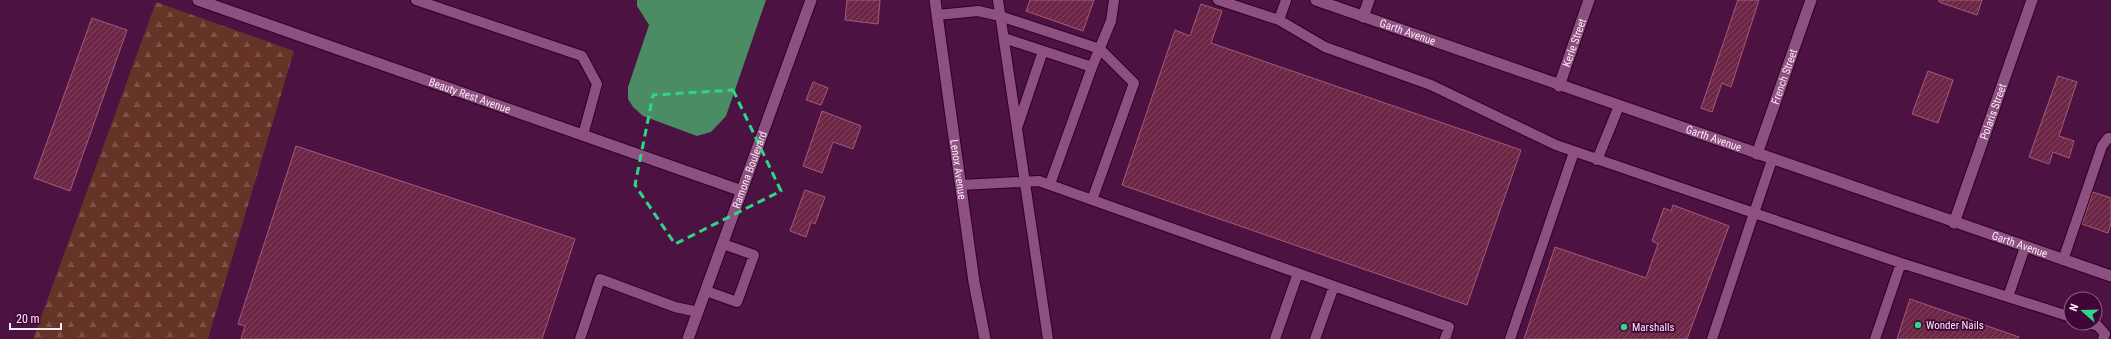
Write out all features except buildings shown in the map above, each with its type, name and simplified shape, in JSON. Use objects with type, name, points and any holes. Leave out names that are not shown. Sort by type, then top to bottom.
[{"type":"street","name":"Beauty Rest Avenue","points":[[198,0],[742,191]]},
{"type":"street","name":"Ramona Boulevard","points":[[688,339],[811,0]]},
{"type":"street","name":"Lenox Avenue","points":[[935,0],[974,282],[985,339]]},
{"type":"street","name":"Garth Avenue","points":[[1316,0],[1772,160],[2111,276]]},
{"type":"street","points":[[1363,17],[1369,0]]},
{"type":"street","name":"Kerle Street","points":[[1559,86],[1589,0]]},
{"type":"street","name":"French Street","points":[[1757,154],[1811,0]]},
{"type":"street","name":"Polaris Street","points":[[1954,223],[2032,0]]},
{"type":"lane","points":[[416,0],[582,56],[597,84],[583,135]]},
{"type":"lane","points":[[998,0],[1026,180],[1048,339]]},
{"type":"lane","points":[[1050,184],[1092,67],[1112,21],[1114,0]]},
{"type":"lane","points":[[1218,0],[1279,20],[1325,47],[1431,85],[1556,145],[1574,152],[1900,264],[2063,314]]},
{"type":"lane","points":[[1279,20],[1286,0]]},
{"type":"lane","points":[[937,15],[978,11],[1000,16],[1100,49],[1134,83],[1092,200]]},
{"type":"lane","points":[[1004,38],[1092,67]]},
{"type":"lane","points":[[1017,126],[1043,51]]},
{"type":"lane","points":[[1597,160],[1619,106]]},
{"type":"lane","points":[[2063,260],[2102,146],[2108,138],[2111,138]]},
{"type":"lane","points":[[1510,339],[1574,152]]},
{"type":"lane","points":[[1712,339],[1772,160]]},
{"type":"lane","points":[[961,185],[1026,180],[1050,184],[1449,327],[1448,338]]},
{"type":"lane","points":[[706,291],[737,302],[754,255],[723,244]]},
{"type":"lane","points":[[2008,297],[2025,247]]},
{"type":"lane","points":[[1875,339],[1900,264]]},
{"type":"lane","points":[[1275,339],[1298,273]]},
{"type":"lane","points":[[580,339],[600,279],[675,306],[698,312]]},
{"type":"lane","points":[[1315,339],[1334,286]]},
{"type":"highlighted area","points":[[733,90],[781,191],[675,244],[635,185],[653,95]]},
{"type":"green space","points":[[156,2],[294,51],[208,339],[33,339]]},
{"type":"shaded area","points":[[637,0],[766,0],[726,116],[711,132],[697,136],[643,116],[633,107],[628,99],[628,87],[649,25],[637,6]]},
{"type":"place","name":"Wonder Nails","points":[[1918,325]]},
{"type":"place","name":"Marshalls","points":[[1624,327]]}]
